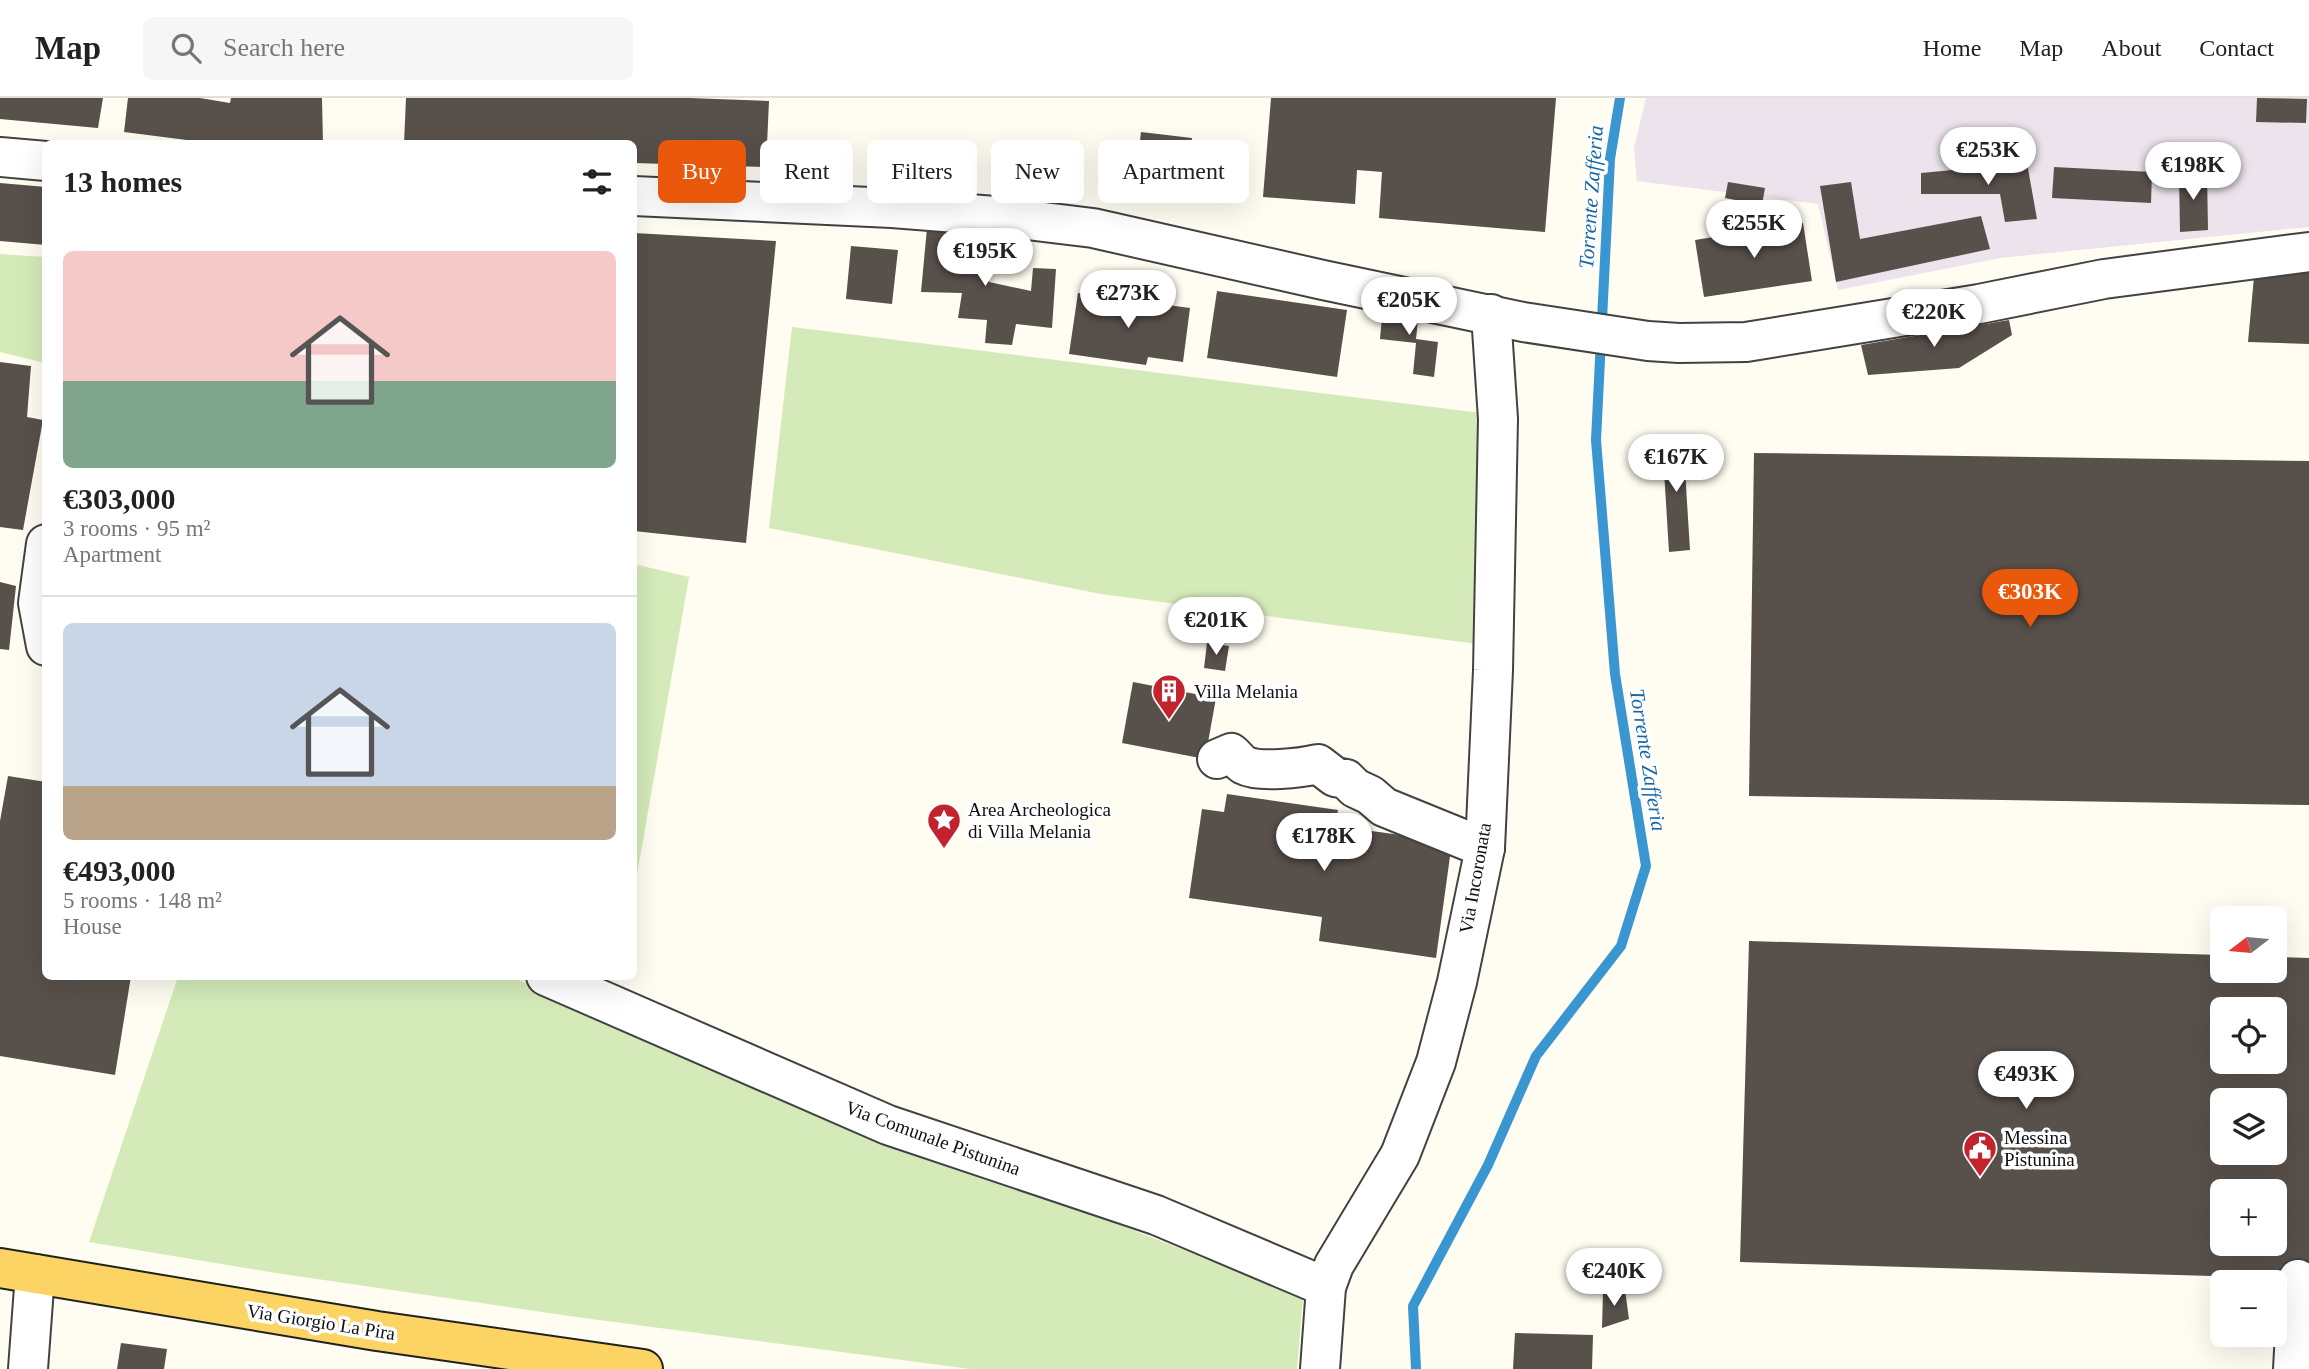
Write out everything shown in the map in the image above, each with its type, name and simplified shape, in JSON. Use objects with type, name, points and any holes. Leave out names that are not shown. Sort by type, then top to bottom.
[{"type":"main road","name":"Via Giorgio La Pira","points":[[18,1271],[377,1331],[643,1369]]},
{"type":"street","points":[[0,157],[42,161]]},
{"type":"street","points":[[637,196],[892,208],[995,216],[1093,228],[1507,318],[1648,341],[1746,342],[2004,300],[2104,279],[2309,252]]},
{"type":"street","name":"Via Incoronata","points":[[1320,1369],[1325,1287],[1334,1265],[1400,1155],[1432,1073],[1454,992],[1485,848],[1493,670],[1498,419],[1507,318]]},
{"type":"street","points":[[42,574],[38,603],[42,624]]},
{"type":"street","points":[[1217,759],[1231,753],[1245,766],[1275,769],[1297,769],[1318,764],[1335,777],[1346,779],[1355,789],[1384,807],[1485,848]]},
{"type":"street","name":"Via Comunale Pistunina","points":[[555,980],[888,1125],[1156,1215],[1325,1287]]},
{"type":"street","points":[[18,1271],[28,1369]]},
{"type":"street","points":[[2292,1369],[2298,1279]]},
{"type":"shaded area","points":[[1646,98],[2309,98],[2309,227],[2000,258],[1838,290],[1818,204],[1637,181],[1634,148]]},
{"type":"green space","points":[[0,254],[42,257],[42,362],[0,352]]},
{"type":"green space","points":[[792,327],[1481,413],[1485,645],[1101,594],[769,528]]},
{"type":"green space","points":[[637,565],[689,577],[637,875]]},
{"type":"green space","points":[[177,980],[518,980],[752,1080],[1303,1297],[1297,1369],[970,1369],[569,1316],[276,1273],[89,1242]]},
{"type":"building","points":[[0,98],[103,98],[98,128],[0,119]]},
{"type":"building","points":[[128,98],[200,98],[230,103],[231,98],[322,98],[323,140],[187,140],[124,132]]},
{"type":"building","points":[[406,98],[690,98],[769,101],[767,140],[760,140],[760,167],[746,166],[746,140],[658,140],[658,164],[637,163],[637,140],[404,140]]},
{"type":"building","points":[[1271,98],[1556,98],[1545,232],[1379,218],[1382,172],[1357,170],[1355,204],[1263,197]]},
{"type":"building","points":[[2257,98],[2307,99],[2306,123],[2256,122]]},
{"type":"building","points":[[1141,132],[1192,138],[1192,140],[1140,140]]},
{"type":"building","points":[[2027,163],[2037,219],[2005,222],[2000,194],[1921,194],[1921,173]]},
{"type":"building","points":[[2054,167],[2152,172],[2151,203],[2052,198]]},
{"type":"building","points":[[2179,172],[2207,173],[2208,230],[2180,232]]},
{"type":"building","points":[[1728,182],[1765,188],[1762,205],[1725,198]]},
{"type":"building","points":[[1851,182],[1860,239],[1981,216],[1990,249],[1836,282],[1820,186]]},
{"type":"building","points":[[0,183],[42,187],[42,245],[0,241]]},
{"type":"building","points":[[1803,223],[1812,281],[1704,297],[1695,240]]},
{"type":"building","points":[[927,228],[964,229],[963,253],[990,257],[989,282],[1031,291],[1033,268],[1056,269],[1052,328],[1016,324],[1012,345],[985,343],[987,320],[958,318],[962,293],[921,292]]},
{"type":"building","points":[[637,233],[776,241],[746,543],[637,531]]},
{"type":"building","points":[[851,246],[898,250],[892,304],[846,299]]},
{"type":"building","points":[[2309,270],[2309,344],[2248,342],[2254,277]]},
{"type":"building","points":[[1217,291],[1347,310],[1337,377],[1207,358]]},
{"type":"building","points":[[1078,293],[1190,308],[1183,362],[1148,357],[1146,365],[1069,354]]},
{"type":"building","points":[[1383,306],[1419,310],[1416,339],[1438,342],[1434,377],[1413,374],[1416,343],[1380,339]]},
{"type":"building","points":[[2009,320],[2012,335],[1959,368],[1868,375],[1861,345]]},
{"type":"building","points":[[0,362],[31,366],[27,417],[42,420],[42,426],[23,530],[0,527]]},
{"type":"building","points":[[1683,437],[1690,550],[1669,552],[1662,438]]},
{"type":"building","points":[[1754,453],[2309,461],[2309,805],[1749,796]]},
{"type":"building","points":[[0,582],[16,586],[9,650],[0,649]]},
{"type":"building","points":[[1207,643],[1229,646],[1225,671],[1204,668]]},
{"type":"building","name":"Villa Melania","points":[[1133,682],[1216,698],[1205,759],[1122,743]]},
{"type":"building","points":[[8,776],[42,781],[42,980],[130,980],[115,1075],[0,1056],[0,821]]},
{"type":"building","points":[[1227,794],[1338,810],[1335,826],[1452,842],[1436,958],[1319,941],[1322,917],[1189,898],[1202,809],[1224,812]]},
{"type":"building","points":[[1749,941],[2210,955],[2210,984],[2287,984],[2287,957],[2309,958],[2309,1279],[2287,1278],[2287,1270],[2210,1270],[2210,1276],[1740,1262]]},
{"type":"building","points":[[1625,1290],[1629,1319],[1602,1328],[1603,1291]]},
{"type":"building","points":[[1515,1333],[1593,1335],[1592,1369],[1513,1369]]},
{"type":"building","points":[[121,1343],[167,1349],[164,1369],[117,1369]]},
{"type":"waterway","name":"Torrente Zafferia","points":[[1416,1369],[1413,1306],[1488,1165],[1536,1056],[1621,946],[1646,866],[1615,674],[1596,440],[1610,159],[1620,98]]},
{"type":"place","name":"Villa Melania","points":[[1169,721]]},
{"type":"place","name":"Area Archeologica di Villa Melania","points":[[944,850]]},
{"type":"place","name":"Messina Pistunina","points":[[1980,1178]]}]
